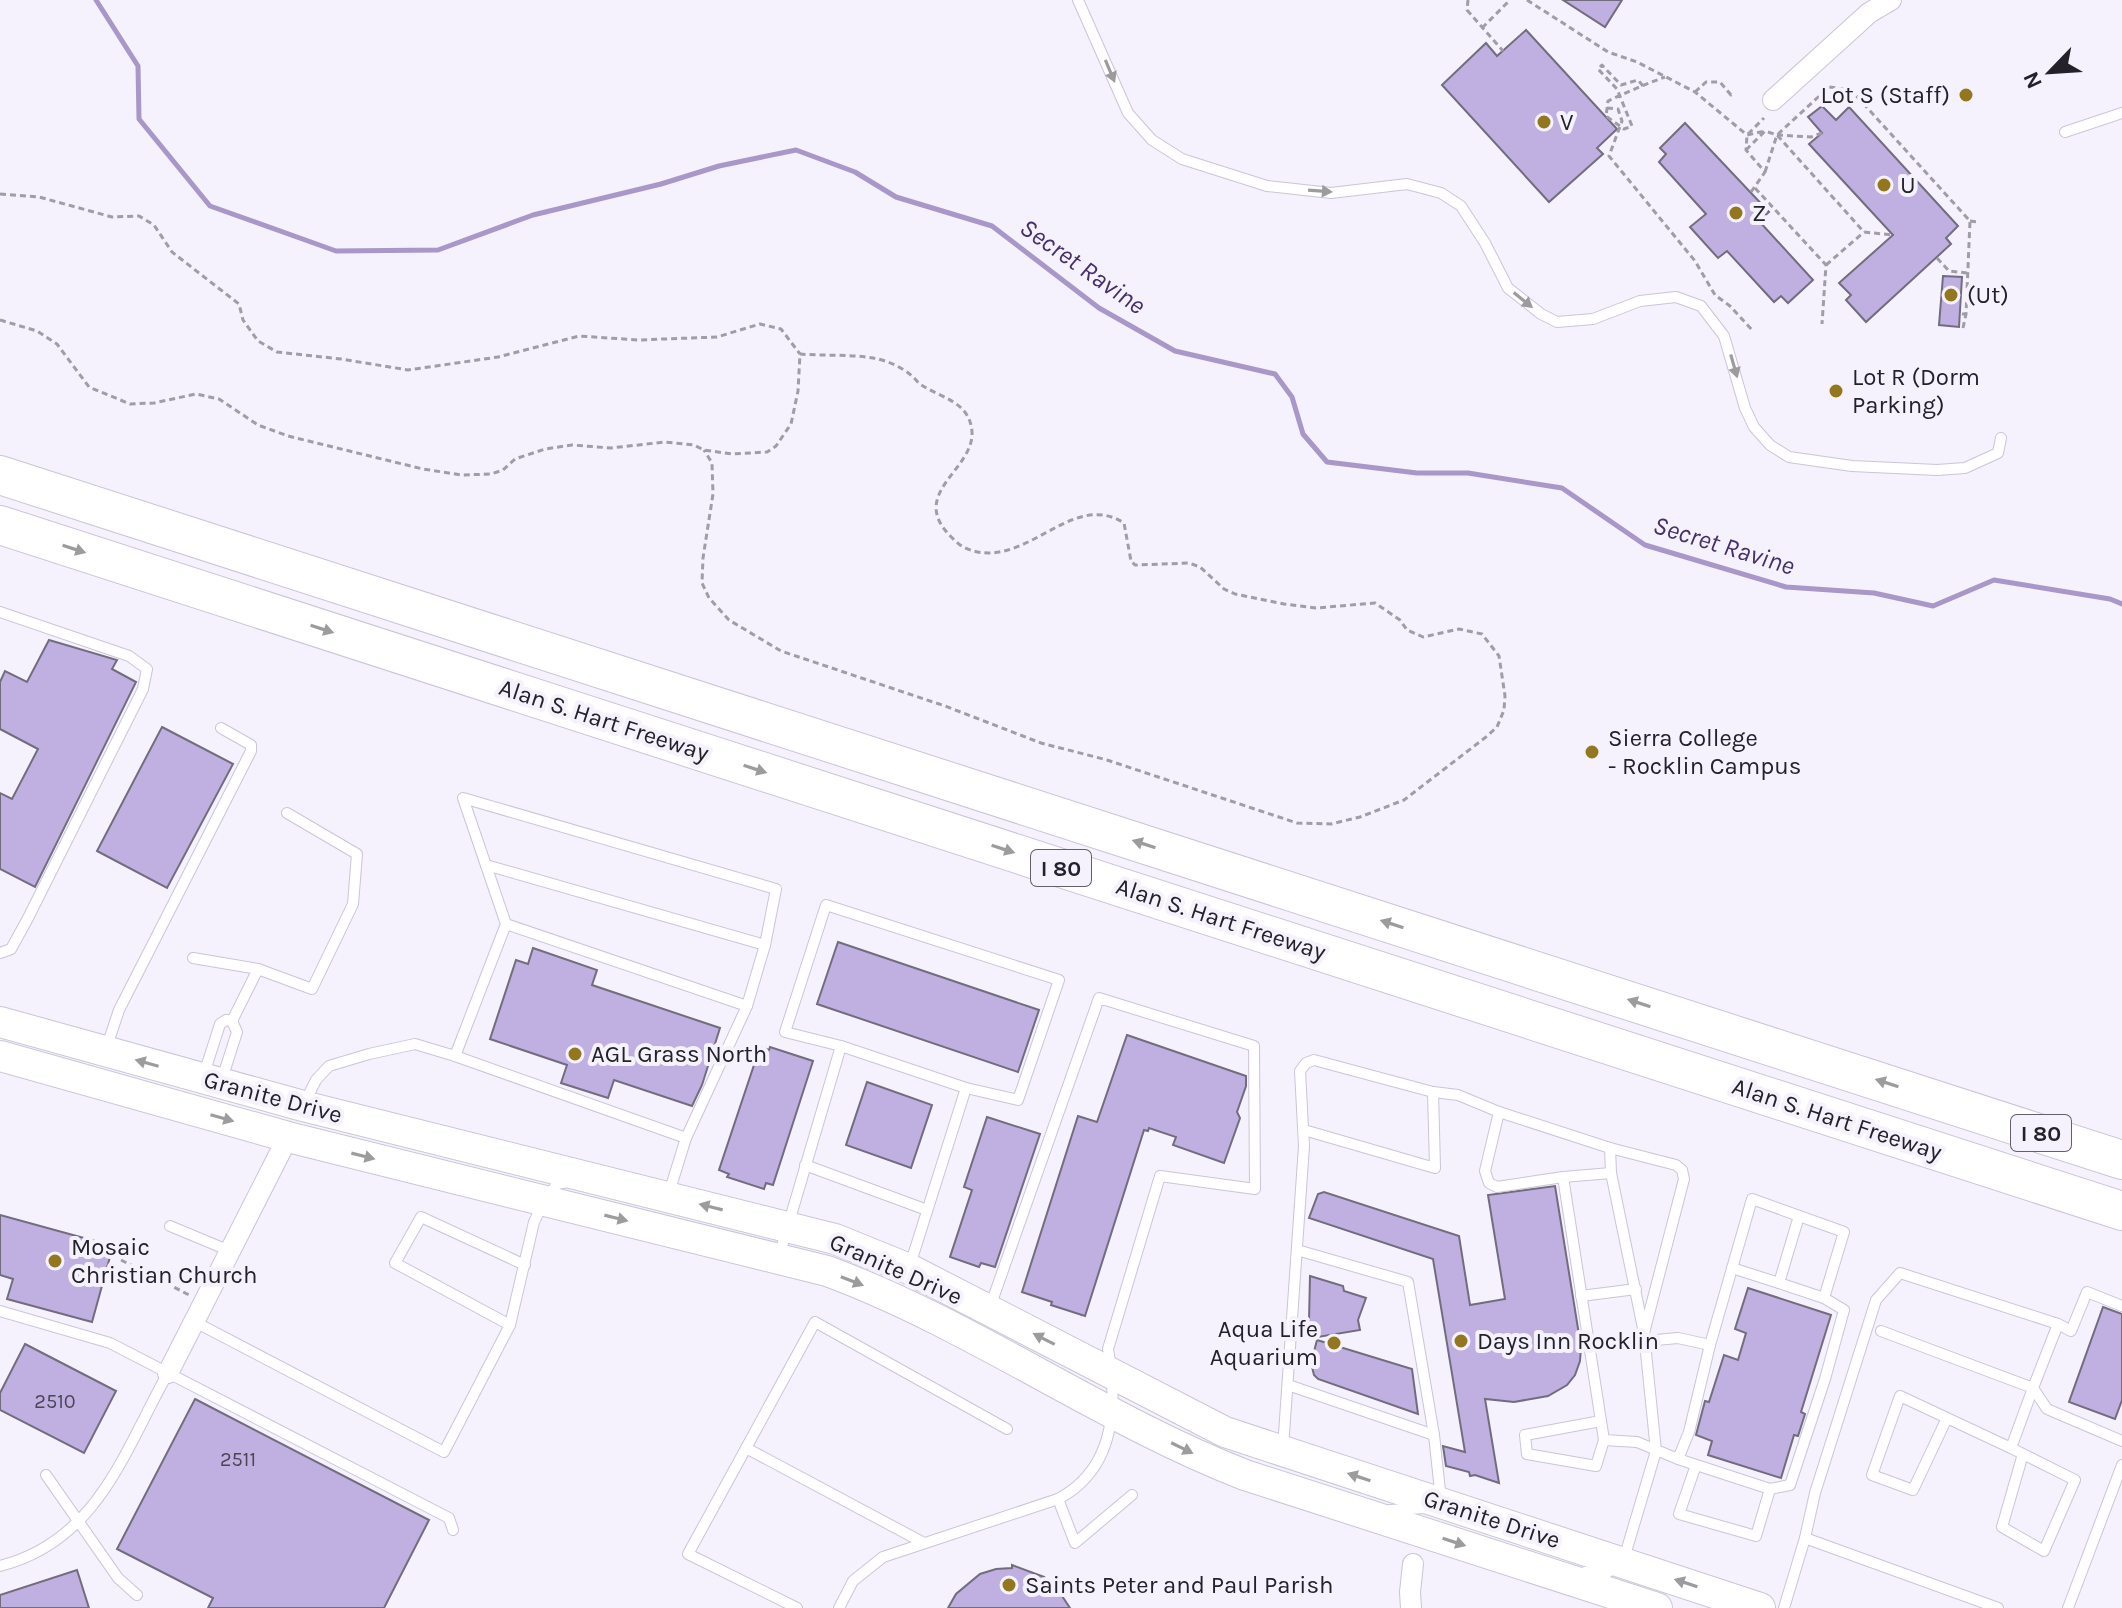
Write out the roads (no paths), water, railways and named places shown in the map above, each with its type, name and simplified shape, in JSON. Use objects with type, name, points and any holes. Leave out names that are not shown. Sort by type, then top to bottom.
[{"type":"highway","name":"Alan S. Hart Freeway","points":[[0,475],[2122,1160]]},
{"type":"highway","name":"Alan S. Hart Freeway","points":[[0,525],[2122,1211]]},
{"type":"highway","points":[[1961,1107],[2122,1144]]},
{"type":"street","points":[[1769,109],[1869,13],[1891,0]]},
{"type":"street","name":"Granite Drive","points":[[0,1022],[303,1106],[835,1239],[909,1269],[1225,1432],[1760,1608]]},
{"type":"street","name":"Granite Drive","points":[[0,1056],[288,1137],[827,1271],[894,1299],[1211,1462],[1657,1608]]},
{"type":"street","points":[[168,1373],[303,1106]]},
{"type":"street","points":[[1411,1608],[1413,1564]]},
{"type":"lane","points":[[1078,0],[1128,113],[1152,140],[1182,159],[1267,186],[1331,193],[1407,184],[1441,193],[1461,206],[1485,243],[1508,288],[1541,314],[1557,322],[1593,319],[1640,301],[1676,297],[1701,306],[1724,336],[1745,408],[1754,427],[1770,445],[1789,457],[1852,466],[1937,470],[1965,468],[1998,453],[2001,438]]},
{"type":"lane","points":[[2065,132],[2122,113]]},
{"type":"lane","points":[[0,612],[129,656],[147,669],[143,689],[27,920],[11,949],[0,953]]},
{"type":"lane","points":[[105,1051],[119,1010],[251,751],[251,745],[221,728]]},
{"type":"lane","points":[[455,1056],[506,924],[463,798],[776,889],[765,945],[747,1006],[686,1138],[668,1196]]},
{"type":"lane","points":[[193,958],[258,969],[312,989],[353,904],[357,854],[287,813]]},
{"type":"lane","points":[[486,865],[765,945]]},
{"type":"lane","points":[[826,905],[1059,980],[1018,1100],[966,1088],[841,1046],[785,1032],[826,905]]},
{"type":"lane","points":[[506,924],[747,1006]]},
{"type":"lane","points":[[232,1021],[258,969]]},
{"type":"lane","points":[[839,1608],[853,1581],[883,1557],[1058,1499],[1075,1490],[1085,1480],[1110,1434],[1113,1376],[1108,1349],[1160,1176],[1255,1189],[1254,1046],[1099,998],[988,1311]]},
{"type":"lane","points":[[212,1080],[220,1024],[226,1020],[232,1021]]},
{"type":"lane","points":[[212,1080],[237,1032],[232,1021]]},
{"type":"lane","points":[[0,1037],[47,1035]]},
{"type":"lane","points":[[303,1106],[316,1080],[329,1066],[415,1044],[686,1138]]},
{"type":"lane","points":[[778,1257],[841,1046]]},
{"type":"lane","points":[[1282,1452],[1304,1130],[1300,1071],[1306,1063],[1314,1060],[1433,1092],[1458,1095],[1499,1112],[1610,1148],[1676,1165],[1682,1170],[1684,1179],[1645,1337]]},
{"type":"lane","points":[[909,1269],[966,1088]]},
{"type":"lane","points":[[1304,1130],[1435,1168],[1433,1092]]},
{"type":"lane","points":[[1499,1112],[1485,1171],[1489,1183],[1497,1187],[1611,1173]]},
{"type":"lane","points":[[1531,1567],[1607,1573],[1623,1562],[1656,1451],[1645,1337],[1611,1173],[1610,1148]]},
{"type":"lane","points":[[805,1165],[927,1210]]},
{"type":"lane","points":[[1563,1177],[1604,1440],[1596,1466],[1527,1454],[1525,1435],[1601,1421]]},
{"type":"lane","points":[[195,1322],[444,1452],[510,1325],[534,1224],[544,1201],[557,1184],[588,1178]]},
{"type":"lane","points":[[1678,1459],[1689,1432],[1710,1345],[1752,1199],[1844,1232],[1824,1298]]},
{"type":"lane","points":[[1779,1283],[1799,1216]]},
{"type":"lane","points":[[510,1325],[395,1263],[421,1217],[525,1265]]},
{"type":"lane","points":[[170,1226],[230,1251]]},
{"type":"lane","points":[[1297,1250],[1408,1282],[1434,1435],[1442,1503],[1419,1510],[1352,1509]]},
{"type":"lane","points":[[1604,1440],[1637,1442],[1770,1489],[1790,1485],[1844,1310],[1824,1298],[1732,1268]]},
{"type":"lane","points":[[1784,1608],[1815,1493],[1876,1300],[1900,1273],[2058,1324],[2071,1331],[2087,1292],[2122,1306]]},
{"type":"lane","points":[[1581,1296],[1636,1289]]},
{"type":"lane","points":[[0,1311],[110,1343],[449,1518],[453,1530]]},
{"type":"lane","points":[[797,1608],[688,1554],[815,1322],[1007,1429]]},
{"type":"lane","points":[[2011,1448],[2058,1324]]},
{"type":"lane","points":[[1881,1331],[2033,1388],[2047,1409],[2122,1441]]},
{"type":"lane","points":[[1645,1337],[1678,1338],[1710,1345]]},
{"type":"lane","points":[[0,1566],[37,1552],[61,1538],[99,1500],[168,1373]]},
{"type":"lane","points":[[1288,1385],[1434,1435]]},
{"type":"lane","points":[[1947,1418],[1913,1490],[1872,1475],[1900,1396],[1947,1418],[2011,1448],[2023,1454],[2075,1480],[2044,1551],[2002,1527],[2023,1454]]},
{"type":"lane","points":[[746,1448],[924,1543]]},
{"type":"lane","points":[[1696,1465],[1679,1514],[1756,1536],[1770,1489]]},
{"type":"lane","points":[[2068,1608],[2122,1465]]},
{"type":"lane","points":[[46,1475],[118,1578],[137,1595]]},
{"type":"lane","points":[[1058,1499],[1075,1543],[1132,1495]]},
{"type":"lane","points":[[1805,1538],[1998,1608]]},
{"type":"waterway","name":"Secret Ravine","points":[[96,0],[138,66],[139,119],[210,206],[336,251],[438,250],[533,215],[661,184],[719,166],[796,150],[855,172],[896,197],[992,226],[1099,308],[1175,351],[1275,374],[1292,397],[1303,434],[1327,462],[1417,473],[1468,473],[1562,488],[1645,545],[1786,587],[1874,593],[1933,606],[1994,580],[2110,599],[2122,604]]},
{"type":"place","name":"Lot S (Staff)","points":[[1966,95]]},
{"type":"place","name":"V","points":[[1544,122]]},
{"type":"place","name":"U","points":[[1884,185]]},
{"type":"place","name":"Z","points":[[1736,213]]},
{"type":"place","name":"(Ut)","points":[[1951,295]]},
{"type":"place","name":"Lot R (Dorm Parking)","points":[[1836,391]]},
{"type":"place","name":"Sierra College - Rocklin Campus","points":[[1592,752]]},
{"type":"place","name":"AGL Grass North","points":[[575,1054]]},
{"type":"place","name":"Mosaic Christian Church","points":[[55,1261]]},
{"type":"place","name":"Days Inn Rocklin","points":[[1461,1341]]},
{"type":"place","name":"Aqua Life Aquarium","points":[[1334,1343]]},
{"type":"place","name":"Saints Peter and Paul Parish","points":[[1009,1585]]}]
